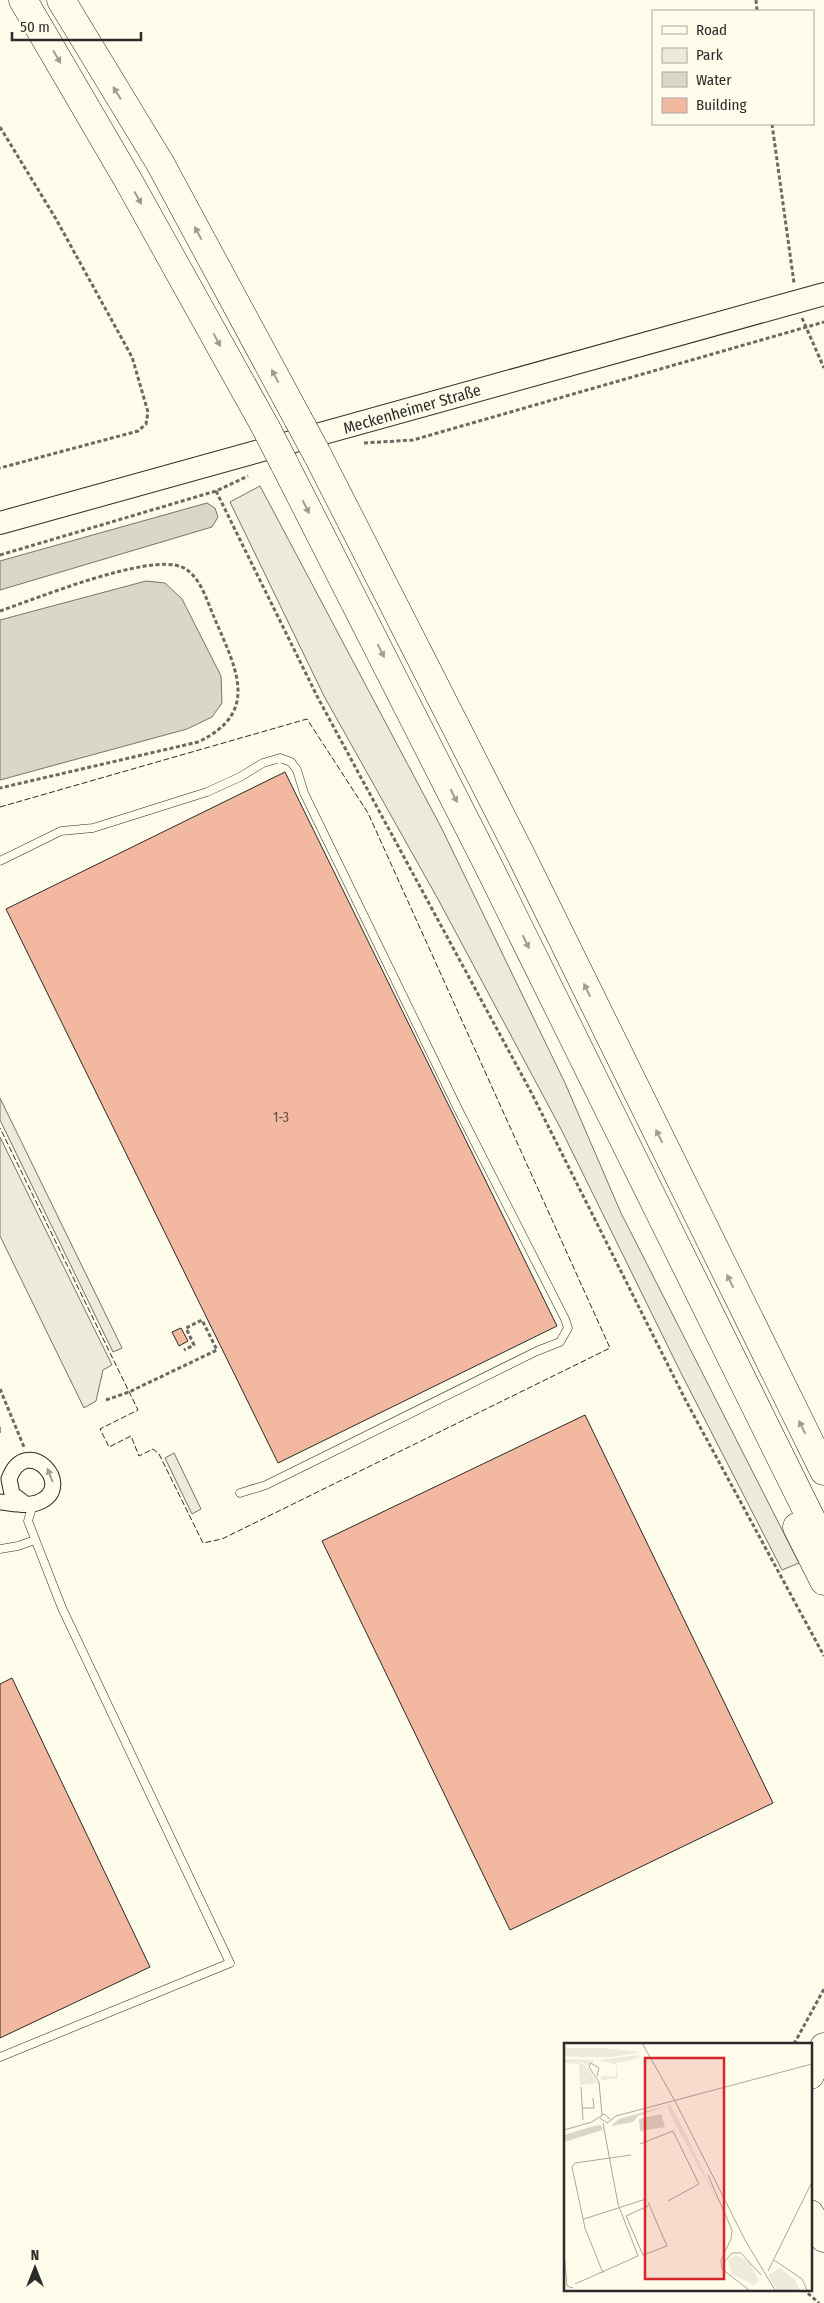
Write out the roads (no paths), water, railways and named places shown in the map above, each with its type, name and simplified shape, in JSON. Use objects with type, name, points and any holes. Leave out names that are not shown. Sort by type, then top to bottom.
[{"type":"highway","points":[[23,0],[138,198],[266,428],[488,865],[824,1545]]},
{"type":"highway","points":[[61,0],[160,163],[317,454],[520,853],[824,1471]]},
{"type":"highway","points":[[661,1218],[681,1290],[824,1581]]},
{"type":"highway","points":[[812,2070],[824,2047]]},
{"type":"highway","points":[[812,2217],[824,2238]]},
{"type":"main road","name":"Meckenheimer Straße","points":[[0,523],[824,294]]},
{"type":"street","points":[[0,1502],[29,1504],[47,1497],[53,1482],[47,1468],[42,1463],[32,1460],[22,1462],[6,1476],[9,1479],[12,1494],[29,1504]]},
{"type":"lane","points":[[0,862],[61,831],[93,828],[207,792],[240,777],[263,763],[280,758],[291,762],[296,770],[304,793],[433,1058],[565,1319],[568,1328],[560,1342],[537,1351],[266,1485],[240,1493]]},
{"type":"lane","points":[[0,2057],[230,1963],[62,1608],[28,1521],[29,1504]]},
{"type":"lane","points":[[0,1549],[18,1546],[35,1540]]},
{"type":"water","points":[[207,503],[215,508],[218,517],[212,527],[0,590],[0,561]]},
{"type":"water","points":[[146,581],[165,583],[182,599],[221,676],[222,703],[212,717],[187,729],[0,780],[0,620]]}]
